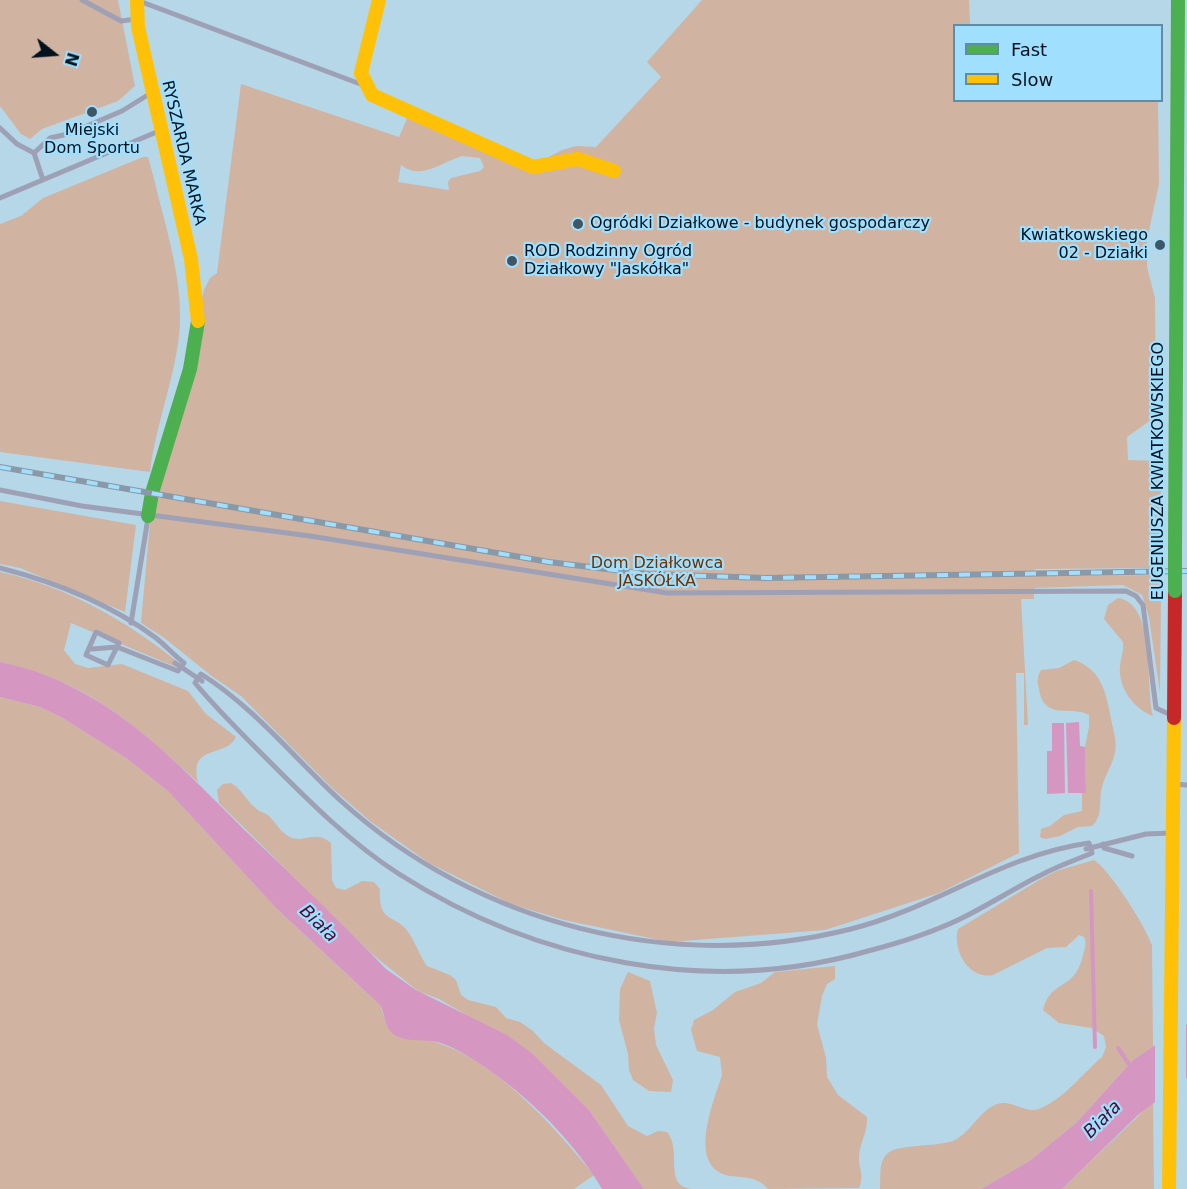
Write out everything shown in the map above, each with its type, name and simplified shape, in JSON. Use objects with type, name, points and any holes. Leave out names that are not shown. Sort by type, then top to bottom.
[{"type":"main road","name":"RYSZARDA MARKA","points":[[137,0],[138,19],[152,92],[191,259],[199,314],[190,369],[148,516]]},
{"type":"main road","points":[[379,0],[361,73],[372,95],[533,167],[546,168],[565,160],[578,160],[614,171]]},
{"type":"main road","name":"EUGENIUSZA KWIATKOWSKIEGO","points":[[1169,1185],[1171,833],[1182,240],[1178,0]]},
{"type":"lane","points":[[82,0],[122,21],[138,19]]},
{"type":"lane","points":[[137,0],[365,85]]},
{"type":"lane","points":[[34,153],[50,138],[68,134],[122,111],[152,92]]},
{"type":"lane","points":[[0,128],[17,144],[34,153],[43,180]]},
{"type":"lane","points":[[0,198],[160,131]]},
{"type":"lane","points":[[0,490],[148,516],[310,536],[667,593],[1126,591],[1136,596],[1143,605],[1156,708],[1173,717]]},
{"type":"lane","points":[[131,623],[148,516]]},
{"type":"lane","points":[[0,568],[64,589],[131,623],[156,639],[184,663],[178,665]]},
{"type":"lane","points":[[96,633],[119,643],[117,647],[108,665],[86,655],[96,633]]},
{"type":"lane","points":[[92,649],[117,647],[178,672],[178,665]]},
{"type":"lane","points":[[178,665],[200,680]]},
{"type":"lane","points":[[201,674],[232,693],[341,801],[381,834],[428,866],[500,904],[573,926],[637,940],[668,945],[708,947],[762,945],[808,938],[852,929],[905,912],[946,896],[1011,862],[1089,843],[1088,849],[1092,853],[1046,872],[959,919],[867,952],[806,964],[756,970],[669,970],[629,965],[508,931],[458,908],[399,874],[359,845],[299,791],[218,711],[195,683],[200,680],[201,674]]},
{"type":"lane","points":[[1173,784],[1187,784]]},
{"type":"lane","points":[[1088,849],[1146,834],[1171,833]]},
{"type":"lane","points":[[1103,844],[1104,848],[1132,856]]},
{"type":"green space","points":[[0,0],[118,0],[135,86],[118,101],[42,129],[30,139],[21,134],[0,106]]},
{"type":"green space","name":"Dom Działkowca JASKÓŁKA","points":[[702,0],[969,0],[970,24],[953,24],[953,102],[1158,102],[1159,184],[1147,240],[1147,267],[1155,298],[1156,410],[1148,422],[1127,437],[1128,460],[1162,461],[1158,568],[1035,569],[1034,576],[1157,575],[1161,596],[1160,693],[1149,617],[1142,595],[1123,585],[1034,588],[1034,599],[1021,599],[1028,725],[1024,725],[1024,673],[1016,673],[1019,853],[939,893],[825,930],[669,942],[564,920],[511,904],[429,863],[370,821],[332,788],[241,696],[141,623],[150,522],[153,522],[157,498],[160,498],[161,493],[158,492],[204,290],[210,278],[217,273],[241,84],[399,137],[410,112],[539,162],[562,150],[576,146],[596,147],[661,77],[647,62]],"holes":[[[462,156],[480,158],[484,167],[480,171],[451,178],[448,182],[449,190],[398,182],[401,165],[416,171],[424,171]]]},
{"type":"green space","points":[[143,157],[148,157],[167,230],[180,305],[175,361],[150,472],[0,452],[0,224],[21,216],[43,198]]},
{"type":"green space","points":[[0,501],[136,525],[125,612],[20,568],[0,564]]},
{"type":"green space","points":[[0,572],[48,586],[95,607],[138,633],[179,663],[176,667],[71,623],[64,650],[75,664],[88,668],[122,664],[188,691],[206,714],[236,737],[231,744],[203,756],[197,770],[198,782],[108,707],[60,681],[0,662]]},
{"type":"green space","points":[[1118,598],[1130,604],[1139,615],[1144,630],[1153,716],[1134,703],[1122,682],[1120,666],[1123,642],[1104,619],[1108,605]]},
{"type":"green space","points":[[1074,660],[1092,671],[1102,686],[1115,738],[1115,752],[1102,787],[1096,822],[1092,826],[1078,827],[1060,836],[1045,839],[1040,837],[1041,829],[1050,826],[1064,815],[1082,811],[1082,793],[1086,793],[1085,747],[1089,715],[1082,712],[1060,711],[1047,706],[1042,699],[1038,684],[1041,670],[1059,668]]},
{"type":"green space","points":[[0,697],[40,707],[61,717],[126,758],[168,791],[281,913],[380,1005],[387,1026],[455,1050],[483,1066],[535,1109],[594,1175],[574,1189],[0,1189]]},
{"type":"green space","points":[[231,783],[254,807],[269,816],[290,837],[300,839],[319,837],[331,843],[332,880],[336,888],[345,890],[362,881],[374,882],[380,889],[380,900],[385,913],[409,933],[427,966],[450,975],[456,980],[461,995],[468,1000],[496,1007],[506,1018],[520,1022],[533,1031],[544,1043],[601,1085],[628,1126],[647,1136],[658,1131],[667,1132],[673,1149],[675,1175],[678,1182],[684,1187],[693,1189],[644,1189],[589,1110],[533,1054],[439,999],[418,991],[372,954],[219,803],[217,790],[223,784]]},
{"type":"green space","points":[[1094,860],[1109,875],[1127,900],[1152,945],[1153,1047],[1133,1060],[1077,1122],[1031,1160],[981,1189],[880,1189],[882,1162],[892,1151],[953,1141],[966,1132],[983,1113],[996,1105],[1008,1103],[1035,1110],[1048,1105],[1065,1093],[1102,1057],[1106,1047],[1104,1036],[1092,1028],[1059,1023],[1043,1010],[1052,993],[1069,980],[1079,967],[1085,946],[1084,937],[1079,935],[1066,947],[1047,948],[993,975],[984,975],[977,973],[964,962],[957,937],[958,929],[1041,879],[1056,871]]},
{"type":"green space","points":[[835,966],[835,979],[827,984],[822,996],[817,1024],[826,1058],[827,1077],[838,1095],[867,1117],[859,1155],[861,1179],[859,1188],[768,1189],[755,1180],[730,1176],[717,1171],[709,1161],[706,1133],[722,1075],[720,1057],[697,1051],[691,1030],[694,1020],[713,1010],[735,992],[761,983],[775,972]]},
{"type":"green space","points":[[628,972],[650,981],[657,1013],[654,1028],[656,1045],[673,1080],[671,1092],[649,1091],[633,1080],[629,1070],[628,1054],[619,1020],[620,989]]},
{"type":"green space","points":[[1153,1102],[1154,1189],[1062,1189]]},
{"type":"water","name":"Biała","points":[[0,662],[40,673],[76,689],[109,708],[139,730],[197,782],[386,969],[416,990],[507,1035],[533,1054],[589,1110],[644,1189],[602,1189],[575,1150],[559,1132],[524,1097],[505,1082],[466,1055],[448,1046],[431,1041],[409,1040],[391,1032],[380,1005],[278,910],[168,791],[126,758],[61,717],[40,707],[0,697]]},
{"type":"water","points":[[1079,722],[1080,746],[1085,747],[1086,793],[1068,793],[1066,723]]},
{"type":"water","points":[[1052,723],[1064,723],[1065,793],[1047,794],[1047,751],[1052,751]]},
{"type":"water","name":"Biała","points":[[1187,1024],[1187,1078],[1138,1115],[1062,1189],[981,1189],[1031,1160],[1077,1122],[1133,1060]]},
{"type":"pier","points":[[1186,1021],[1186,1082],[1155,1105],[1155,1042]]},
{"type":"waterway","points":[[1091,891],[1095,1047]]},
{"type":"waterway","points":[[1118,1048],[1129,1064]]},
{"type":"railway","points":[[0,467],[549,562],[647,574],[765,578],[1187,571]]},
{"type":"traffic: fast","points":[[1175,550],[1178,0]]},
{"type":"traffic: fast","points":[[148,516],[152,493],[190,369],[198,321]]},
{"type":"traffic: fast","points":[[1175,550],[1175,591]]},
{"type":"traffic: slow","points":[[137,0],[138,27],[191,259],[198,321]]},
{"type":"traffic: slow","points":[[379,0],[361,73],[372,95],[533,167],[578,159],[614,171]]},
{"type":"traffic: slow","points":[[1169,1189],[1174,718]]},
{"type":"traffic: jam","points":[[1174,718],[1175,591]]},
{"type":"place","name":"Miejski Dom Sportu","points":[[92,112]]},
{"type":"place","name":"Ogródki Działkowe - budynek gospodarczy","points":[[578,224]]},
{"type":"place","name":"Kwiatkowskiego 02 - Działki","points":[[1160,245]]},
{"type":"place","name":"ROD Rodzinny Ogród Działkowy \"Jaskółka\"","points":[[512,261]]}]
